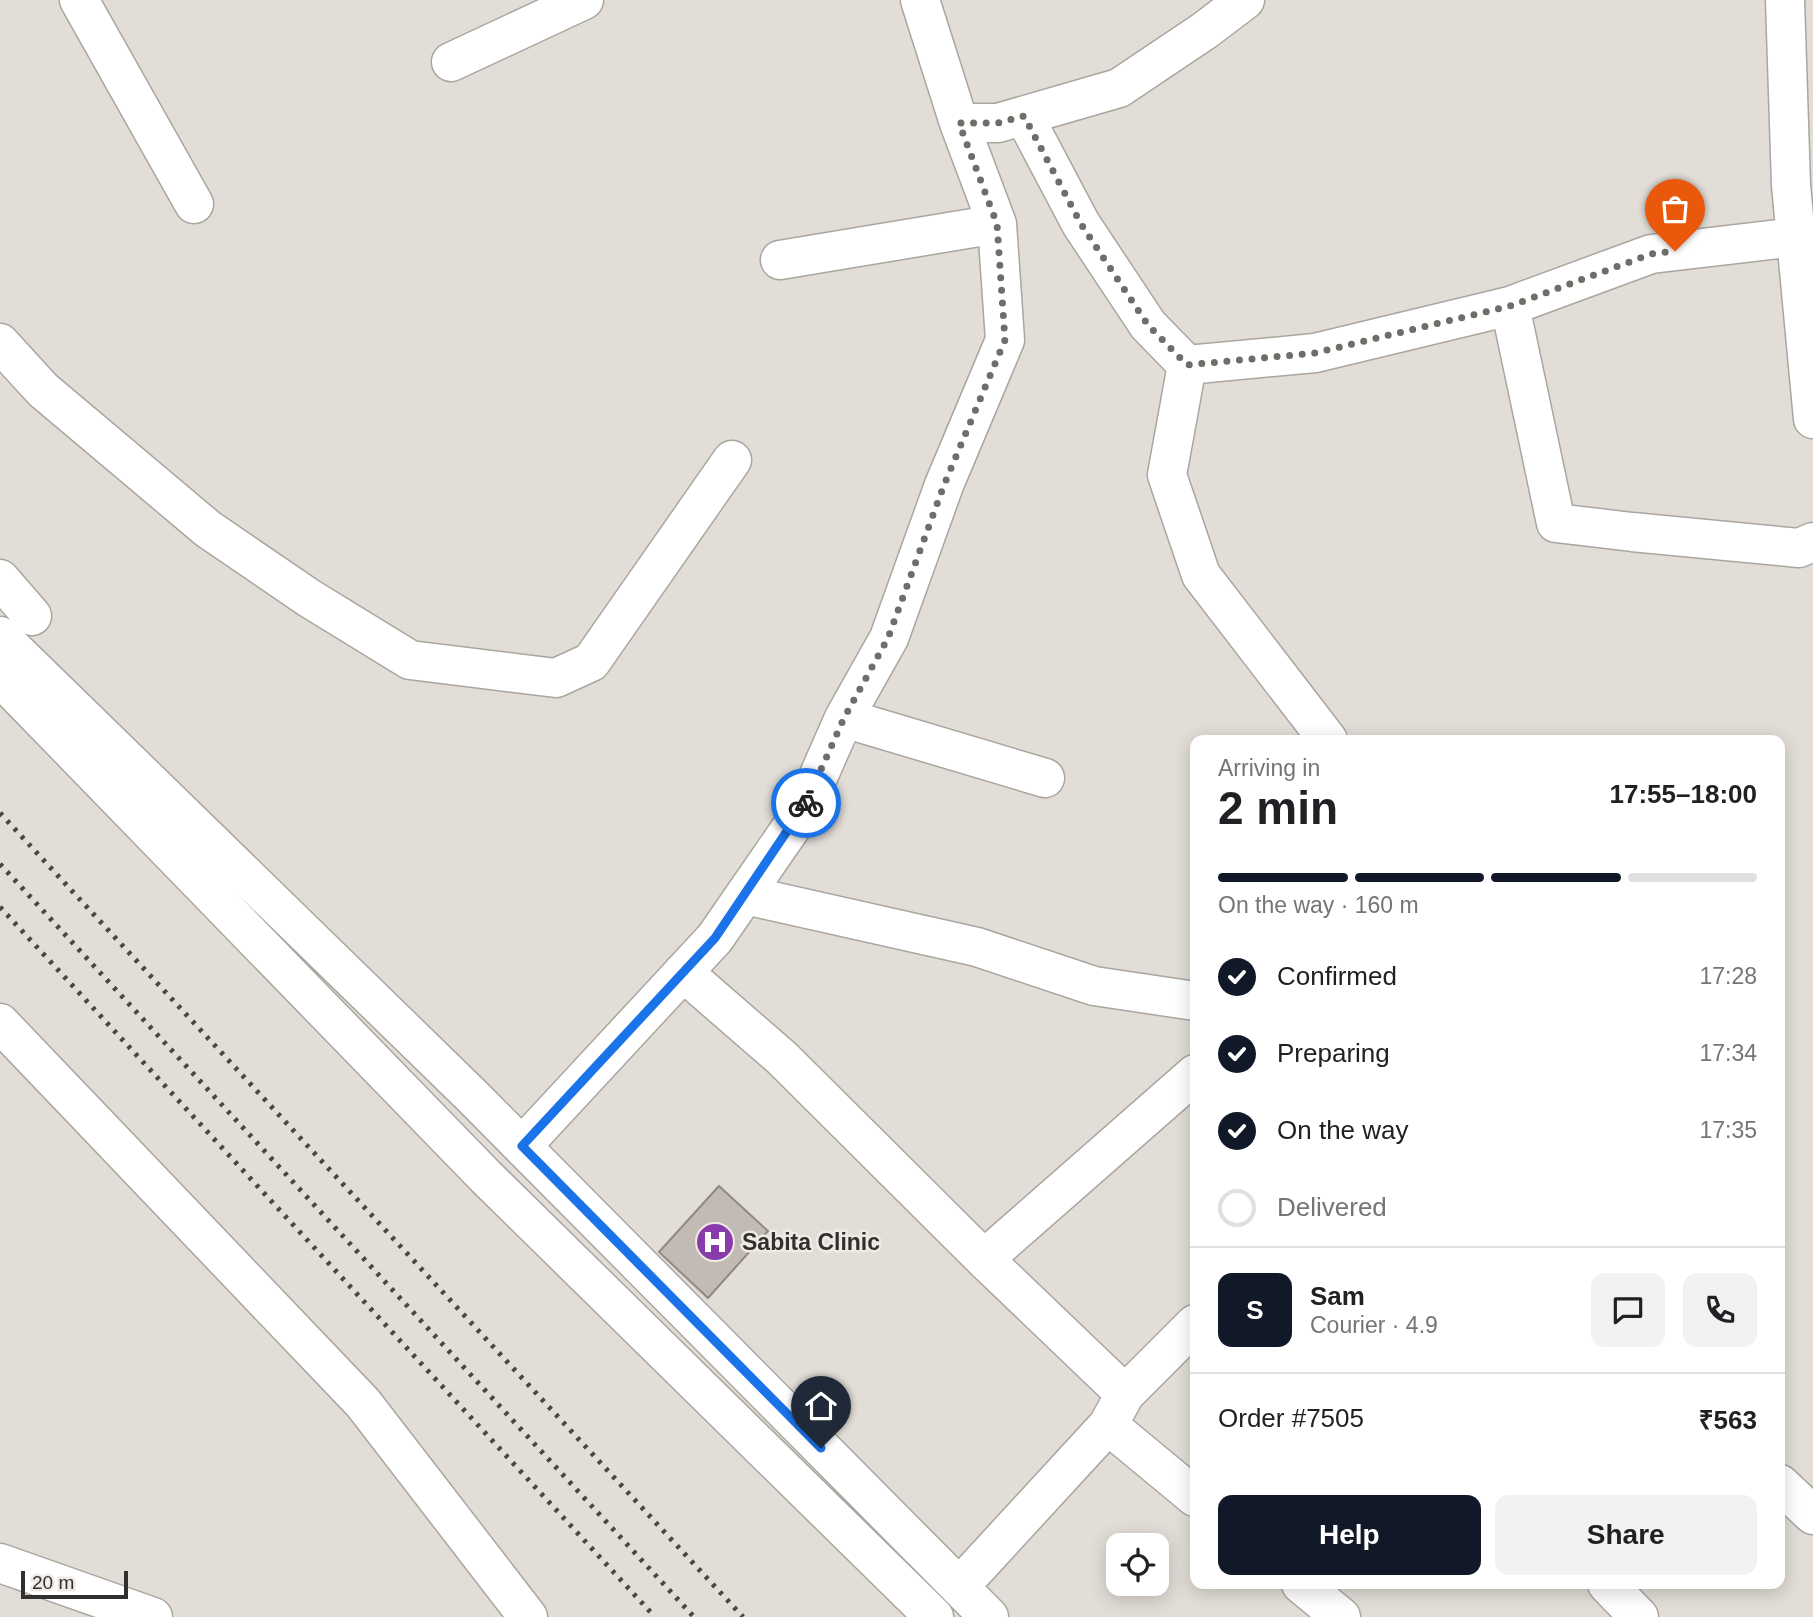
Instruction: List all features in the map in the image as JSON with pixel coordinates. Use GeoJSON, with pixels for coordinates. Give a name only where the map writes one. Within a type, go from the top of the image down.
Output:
{"type":"FeatureCollection","features":[{"type":"Feature","properties":{"kind":"street"},"geometry":{"type":"LineString","coordinates":[[79,0],[194,204]]}},
{"type":"Feature","properties":{"kind":"street"},"geometry":{"type":"LineString","coordinates":[[451,62],[584,0]]}},
{"type":"Feature","properties":{"kind":"street"},"geometry":{"type":"LineString","coordinates":[[522,1146],[715,938],[804,809],[844,718],[888,638],[944,485],[1005,340],[997,224],[959,123],[920,0]]}},
{"type":"Feature","properties":{"kind":"street"},"geometry":{"type":"LineString","coordinates":[[959,123],[998,123],[1119,88],[1245,0]]}},
{"type":"Feature","properties":{"kind":"street"},"geometry":{"type":"LineString","coordinates":[[1786,0],[1802,190],[1795,237],[1813,419]]}},
{"type":"Feature","properties":{"kind":"street"},"geometry":{"type":"LineString","coordinates":[[1024,116],[1081,224],[1148,325],[1187,365]]}},
{"type":"Feature","properties":{"kind":"street"},"geometry":{"type":"LineString","coordinates":[[780,260],[997,224]]}},
{"type":"Feature","properties":{"kind":"street"},"geometry":{"type":"LineString","coordinates":[[1187,365],[1315,353],[1510,306],[1651,254],[1795,237]]}},
{"type":"Feature","properties":{"kind":"street"},"geometry":{"type":"LineString","coordinates":[[1510,306],[1556,523],[1799,548],[1813,542]]}},
{"type":"Feature","properties":{"kind":"street"},"geometry":{"type":"LineString","coordinates":[[0,343],[43,390],[208,529],[309,598],[410,660],[556,678],[591,662],[732,460]]}},
{"type":"Feature","properties":{"kind":"street"},"geometry":{"type":"LineString","coordinates":[[1187,365],[1167,475],[1201,575],[1324,735]]}},
{"type":"Feature","properties":{"kind":"street"},"geometry":{"type":"LineString","coordinates":[[0,579],[32,616]]}},
{"type":"Feature","properties":{"kind":"street"},"geometry":{"type":"LineString","coordinates":[[0,636],[522,1146],[989,1617]]}},
{"type":"Feature","properties":{"kind":"street"},"geometry":{"type":"LineString","coordinates":[[0,677],[486,1177],[934,1617]]}},
{"type":"Feature","properties":{"kind":"street"},"geometry":{"type":"LineString","coordinates":[[844,718],[1045,778]]}},
{"type":"Feature","properties":{"kind":"street"},"geometry":{"type":"LineString","coordinates":[[745,895],[977,947],[1094,986],[1190,1000]]}},
{"type":"Feature","properties":{"kind":"street"},"geometry":{"type":"LineString","coordinates":[[683,972],[782,1058],[984,1259],[1190,1491]]}},
{"type":"Feature","properties":{"kind":"street"},"geometry":{"type":"LineString","coordinates":[[0,1023],[363,1402],[528,1617]]}},
{"type":"Feature","properties":{"kind":"street"},"geometry":{"type":"LineString","coordinates":[[984,1259],[1190,1078]]}},
{"type":"Feature","properties":{"kind":"street"},"geometry":{"type":"LineString","coordinates":[[959,1587],[1190,1329]]}},
{"type":"Feature","properties":{"kind":"street"},"geometry":{"type":"LineString","coordinates":[[1785,1489],[1813,1515]]}},
{"type":"Feature","properties":{"kind":"street"},"geometry":{"type":"LineString","coordinates":[[0,1563],[153,1617]]}},
{"type":"Feature","properties":{"kind":"street"},"geometry":{"type":"LineString","coordinates":[[1307,1589],[1341,1617]]}},
{"type":"Feature","properties":{"kind":"street"},"geometry":{"type":"LineString","coordinates":[[1613,1589],[1639,1617]]}},
{"type":"Feature","properties":{"kind":"building"},"geometry":{"type":"Polygon","coordinates":[[[719,1186],[768,1231],[708,1298],[659,1252],[719,1186]]]}},
{"type":"Feature","properties":{"kind":"railway"},"geometry":{"type":"LineString","coordinates":[[0,813],[743,1617]]}},
{"type":"Feature","properties":{"kind":"railway"},"geometry":{"type":"LineString","coordinates":[[0,864],[694,1617]]}},
{"type":"Feature","properties":{"kind":"railway"},"geometry":{"type":"LineString","coordinates":[[0,907],[655,1617]]}},
{"type":"Feature","properties":{"kind":"way so far"},"geometry":{"type":"LineString","coordinates":[[806,803],[844,718],[888,638],[944,485],[1005,340],[997,224],[959,123],[998,123],[1024,116],[1081,224],[1148,325],[1187,365],[1315,353],[1510,306],[1651,254],[1675,251]]}},
{"type":"Feature","properties":{"kind":"place","name":"Sabita Clinic"},"geometry":{"type":"Point","coordinates":[715,1242]}},
{"type":"Feature","properties":{"kind":"route"},"geometry":{"type":"LineString","coordinates":[[806,803],[715,938],[522,1146],[821,1448]]}}]}
